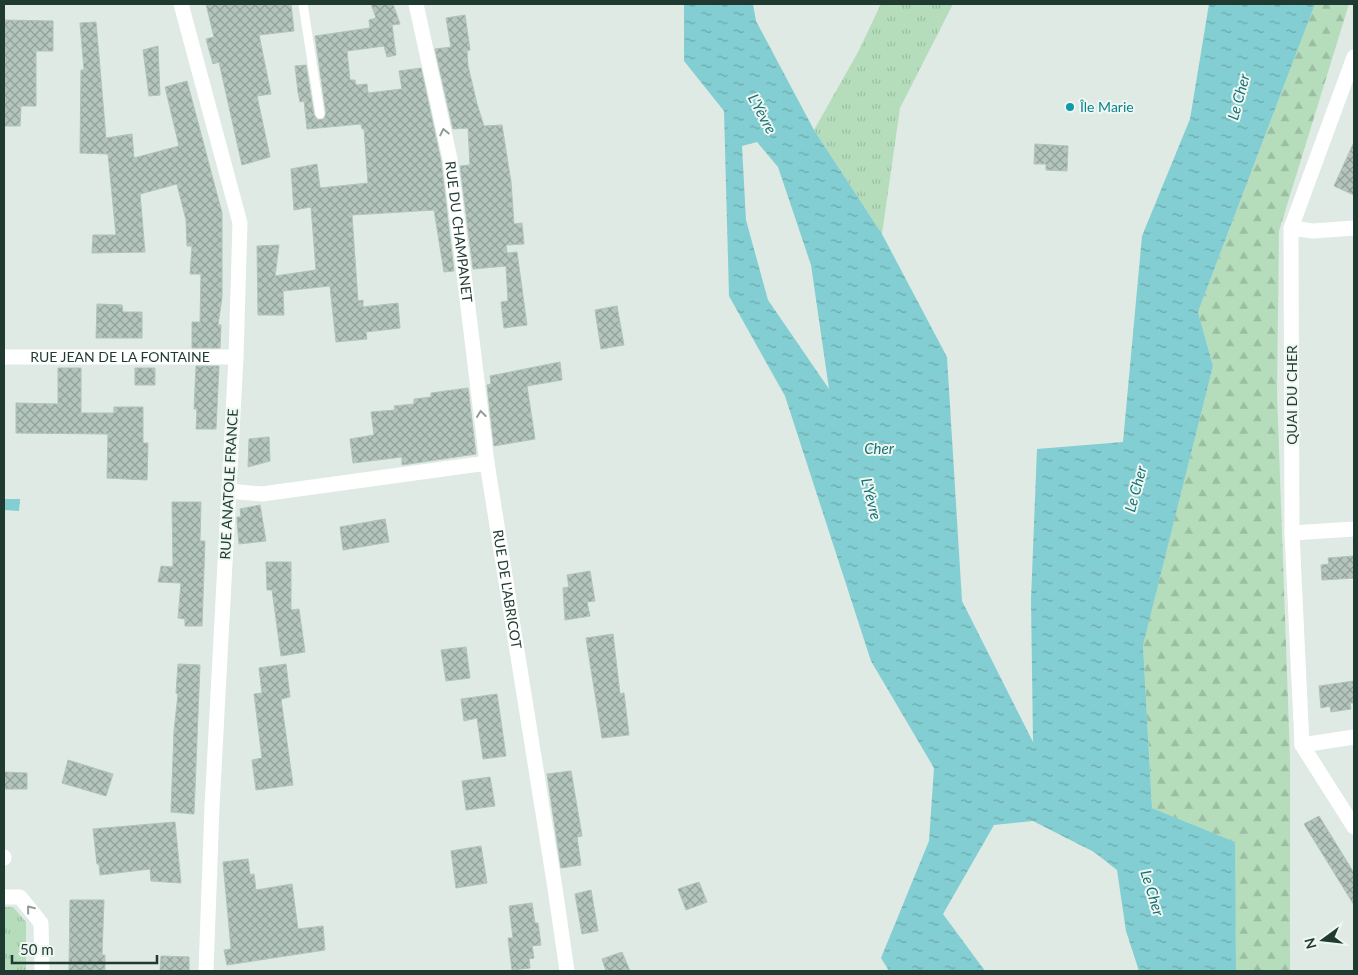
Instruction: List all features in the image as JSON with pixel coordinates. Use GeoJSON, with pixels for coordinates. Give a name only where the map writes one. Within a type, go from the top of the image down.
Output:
{"type":"FeatureCollection","features":[{"type":"Feature","properties":{"kind":"street","name":"RUE ANATOLE FRANCE"},"geometry":{"type":"LineString","coordinates":[[181,4],[240,223],[236,358],[212,807],[206,971]]}},
{"type":"Feature","properties":{"kind":"street","name":"RUE DU CHAMPANET"},"geometry":{"type":"LineString","coordinates":[[416,4],[450,159],[486,463]]}},
{"type":"Feature","properties":{"kind":"street","name":"QUAI DU CHER"},"geometry":{"type":"LineString","coordinates":[[1302,745],[1292,533],[1291,228],[1354,56]]}},
{"type":"Feature","properties":{"kind":"street"},"geometry":{"type":"LineString","coordinates":[[1291,228],[1314,231],[1354,228]]}},
{"type":"Feature","properties":{"kind":"street","name":"RUE JEAN DE LA FONTAINE"},"geometry":{"type":"LineString","coordinates":[[4,358],[236,358]]}},
{"type":"Feature","properties":{"kind":"street"},"geometry":{"type":"LineString","coordinates":[[229,491],[262,494],[486,463]]}},
{"type":"Feature","properties":{"kind":"street","name":"RUE DE L'ABRICOT"},"geometry":{"type":"LineString","coordinates":[[486,463],[554,879],[567,971]]}},
{"type":"Feature","properties":{"kind":"street"},"geometry":{"type":"LineString","coordinates":[[1292,533],[1354,529]]}},
{"type":"Feature","properties":{"kind":"street"},"geometry":{"type":"LineString","coordinates":[[1354,737],[1302,745],[1354,827]]}},
{"type":"Feature","properties":{"kind":"street"},"geometry":{"type":"LineString","coordinates":[[4,898],[20,897],[41,923],[42,971]]}},
{"type":"Feature","properties":{"kind":"lane"},"geometry":{"type":"LineString","coordinates":[[304,4],[320,114]]}},
{"type":"Feature","properties":{"kind":"green space"},"geometry":{"type":"Polygon","coordinates":[[[881,4],[953,4],[900,108],[882,234],[814,130],[858,52],[881,4]]]}},
{"type":"Feature","properties":{"kind":"green space"},"geometry":{"type":"Polygon","coordinates":[[[1315,4],[1349,4],[1279,231],[1277,393],[1290,758],[1290,971],[1236,971],[1234,842],[1152,808],[1143,644],[1213,366],[1198,312],[1315,4]]]}},
{"type":"Feature","properties":{"kind":"green space"},"geometry":{"type":"Polygon","coordinates":[[[4,907],[13,907],[26,922],[26,971],[4,971],[4,907]]]}},
{"type":"Feature","properties":{"kind":"water","name":"Cher"},"geometry":{"type":"Polygon","coordinates":[[[684,4],[753,4],[756,21],[814,130],[882,234],[947,357],[962,601],[1033,742],[1031,600],[1037,449],[1123,442],[1142,236],[1190,119],[1209,4],[1315,4],[1198,312],[1213,366],[1143,645],[1152,808],[1235,842],[1236,971],[1139,971],[1126,931],[1117,870],[1094,852],[1033,821],[994,825],[943,914],[985,971],[889,971],[881,958],[929,841],[934,768],[871,661],[785,396],[729,296],[724,111],[684,61],[684,4]],[[757,142],[742,146],[746,220],[768,300],[829,389],[811,265],[778,167],[757,142]]]}},
{"type":"Feature","properties":{"kind":"water"},"geometry":{"type":"Polygon","coordinates":[[[4,499],[20,499],[19,511],[4,510],[4,499]]]}},
{"type":"Feature","properties":{"kind":"building"},"geometry":{"type":"Polygon","coordinates":[[[206,4],[291,4],[294,31],[259,35],[271,94],[257,96],[270,157],[242,165],[219,62],[213,64],[206,39],[214,37],[206,4]]]}},
{"type":"Feature","properties":{"kind":"building"},"geometry":{"type":"Polygon","coordinates":[[[371,4],[393,4],[400,24],[392,25],[396,55],[387,57],[384,46],[347,51],[350,80],[355,80],[356,85],[367,84],[368,93],[402,89],[399,71],[421,68],[441,161],[454,271],[444,272],[434,210],[352,215],[358,301],[363,300],[363,307],[398,303],[400,328],[366,332],[367,339],[336,342],[330,286],[283,291],[284,315],[258,315],[257,246],[279,245],[275,276],[316,270],[311,207],[294,210],[291,169],[317,164],[320,188],[368,183],[364,129],[362,129],[361,124],[307,129],[304,101],[300,102],[295,66],[306,65],[314,115],[318,120],[324,119],[326,113],[315,36],[370,28],[369,20],[376,18],[371,4]]]}},
{"type":"Feature","properties":{"kind":"building"},"geometry":{"type":"Polygon","coordinates":[[[465,15],[470,50],[467,51],[468,66],[477,104],[484,126],[502,125],[511,182],[514,224],[522,223],[524,244],[506,245],[507,253],[517,252],[527,325],[504,328],[501,302],[508,301],[506,266],[473,269],[460,166],[470,165],[468,128],[453,129],[435,49],[451,47],[446,18],[465,15]]]}},
{"type":"Feature","properties":{"kind":"building"},"geometry":{"type":"Polygon","coordinates":[[[4,20],[53,21],[53,51],[36,51],[36,106],[21,106],[20,126],[4,126],[4,20]]]}},
{"type":"Feature","properties":{"kind":"building"},"geometry":{"type":"Polygon","coordinates":[[[96,22],[106,138],[132,134],[134,158],[179,146],[165,87],[187,81],[222,213],[222,297],[218,325],[221,325],[220,348],[192,348],[192,322],[200,322],[201,274],[190,274],[192,246],[187,246],[186,220],[177,184],[140,194],[145,252],[92,253],[93,235],[116,235],[108,154],[80,153],[81,70],[84,70],[80,23],[96,22]]]}},
{"type":"Feature","properties":{"kind":"building"},"geometry":{"type":"Polygon","coordinates":[[[158,46],[160,95],[149,96],[143,50],[158,46]]]}},
{"type":"Feature","properties":{"kind":"building"},"geometry":{"type":"Polygon","coordinates":[[[1354,142],[1354,195],[1334,186],[1354,142]]]}},
{"type":"Feature","properties":{"kind":"building"},"geometry":{"type":"Polygon","coordinates":[[[1035,144],[1068,146],[1067,171],[1046,170],[1046,164],[1034,164],[1035,144]]]}},
{"type":"Feature","properties":{"kind":"building"},"geometry":{"type":"Polygon","coordinates":[[[97,304],[122,305],[123,312],[142,312],[142,338],[96,338],[97,304]]]}},
{"type":"Feature","properties":{"kind":"building"},"geometry":{"type":"Polygon","coordinates":[[[617,306],[624,345],[601,349],[595,310],[617,306]]]}},
{"type":"Feature","properties":{"kind":"building"},"geometry":{"type":"Polygon","coordinates":[[[560,362],[562,380],[527,386],[535,439],[494,446],[487,385],[491,384],[490,376],[560,362]]]}},
{"type":"Feature","properties":{"kind":"building"},"geometry":{"type":"Polygon","coordinates":[[[196,366],[219,366],[216,429],[196,429],[197,409],[194,409],[196,366]]]}},
{"type":"Feature","properties":{"kind":"building"},"geometry":{"type":"Polygon","coordinates":[[[58,368],[81,368],[81,413],[114,413],[114,407],[143,407],[143,443],[148,443],[147,480],[107,478],[108,434],[16,433],[16,403],[58,404],[58,368]]]}},
{"type":"Feature","properties":{"kind":"building"},"geometry":{"type":"Polygon","coordinates":[[[135,368],[155,368],[155,385],[135,385],[135,368]]]}},
{"type":"Feature","properties":{"kind":"building"},"geometry":{"type":"Polygon","coordinates":[[[468,388],[476,454],[402,465],[402,457],[353,463],[350,439],[374,435],[371,412],[395,410],[394,406],[414,404],[414,399],[431,397],[431,393],[468,388]]]}},
{"type":"Feature","properties":{"kind":"building"},"geometry":{"type":"Polygon","coordinates":[[[269,437],[270,461],[248,467],[249,439],[269,437]]]}},
{"type":"Feature","properties":{"kind":"building"},"geometry":{"type":"Polygon","coordinates":[[[172,502],[201,502],[200,541],[205,541],[202,626],[185,626],[185,619],[178,618],[181,583],[158,582],[161,566],[173,567],[172,502]]]}},
{"type":"Feature","properties":{"kind":"building"},"geometry":{"type":"Polygon","coordinates":[[[260,505],[266,541],[239,544],[237,517],[241,517],[240,509],[260,505]]]}},
{"type":"Feature","properties":{"kind":"building"},"geometry":{"type":"Polygon","coordinates":[[[385,519],[389,542],[343,550],[340,527],[385,519]]]}},
{"type":"Feature","properties":{"kind":"building"},"geometry":{"type":"Polygon","coordinates":[[[1354,556],[1354,578],[1322,580],[1321,565],[1329,564],[1328,558],[1354,556]]]}},
{"type":"Feature","properties":{"kind":"building"},"geometry":{"type":"Polygon","coordinates":[[[266,562],[291,562],[291,610],[299,609],[305,652],[281,656],[272,590],[267,590],[266,562]]]}},
{"type":"Feature","properties":{"kind":"building"},"geometry":{"type":"Polygon","coordinates":[[[590,571],[595,601],[587,602],[590,616],[565,620],[563,588],[569,587],[567,575],[590,571]]]}},
{"type":"Feature","properties":{"kind":"building"},"geometry":{"type":"Polygon","coordinates":[[[613,634],[620,694],[624,693],[629,735],[602,738],[586,638],[613,634]]]}},
{"type":"Feature","properties":{"kind":"building"},"geometry":{"type":"Polygon","coordinates":[[[466,647],[470,678],[446,681],[441,650],[466,647]]]}},
{"type":"Feature","properties":{"kind":"building"},"geometry":{"type":"Polygon","coordinates":[[[178,664],[200,665],[194,814],[171,812],[178,664]]]}},
{"type":"Feature","properties":{"kind":"building"},"geometry":{"type":"Polygon","coordinates":[[[286,664],[290,697],[281,699],[293,785],[256,790],[252,760],[262,758],[254,694],[262,693],[259,668],[286,664]]]}},
{"type":"Feature","properties":{"kind":"building"},"geometry":{"type":"Polygon","coordinates":[[[1354,681],[1354,703],[1350,703],[1351,709],[1331,712],[1330,706],[1321,708],[1319,686],[1354,681]]]}},
{"type":"Feature","properties":{"kind":"building"},"geometry":{"type":"Polygon","coordinates":[[[497,694],[506,756],[483,759],[477,718],[464,721],[461,699],[497,694]]]}},
{"type":"Feature","properties":{"kind":"building"},"geometry":{"type":"Polygon","coordinates":[[[68,760],[113,774],[106,796],[62,783],[68,760]]]}},
{"type":"Feature","properties":{"kind":"building"},"geometry":{"type":"Polygon","coordinates":[[[571,771],[582,836],[577,837],[581,865],[561,868],[547,774],[571,771]]]}},
{"type":"Feature","properties":{"kind":"building"},"geometry":{"type":"Polygon","coordinates":[[[4,772],[27,773],[27,789],[4,789],[4,772]]]}},
{"type":"Feature","properties":{"kind":"building"},"geometry":{"type":"Polygon","coordinates":[[[490,777],[495,806],[466,810],[462,781],[490,777]]]}},
{"type":"Feature","properties":{"kind":"building"},"geometry":{"type":"Polygon","coordinates":[[[1319,816],[1354,873],[1354,905],[1304,824],[1319,816]]]}},
{"type":"Feature","properties":{"kind":"building"},"geometry":{"type":"Polygon","coordinates":[[[175,822],[181,883],[151,881],[150,869],[100,875],[93,829],[175,822]]]}},
{"type":"Feature","properties":{"kind":"building"},"geometry":{"type":"Polygon","coordinates":[[[481,846],[487,883],[456,888],[451,851],[481,846]]]}},
{"type":"Feature","properties":{"kind":"building"},"geometry":{"type":"Polygon","coordinates":[[[248,859],[250,875],[254,874],[256,890],[292,884],[298,929],[323,926],[325,950],[227,965],[224,950],[231,949],[223,862],[248,859]]]}},
{"type":"Feature","properties":{"kind":"building"},"geometry":{"type":"Polygon","coordinates":[[[699,882],[707,902],[686,910],[678,889],[699,882]]]}},
{"type":"Feature","properties":{"kind":"building"},"geometry":{"type":"Polygon","coordinates":[[[591,890],[598,931],[582,934],[575,894],[591,890]]]}},
{"type":"Feature","properties":{"kind":"building"},"geometry":{"type":"Polygon","coordinates":[[[70,900],[104,900],[102,955],[105,955],[105,971],[69,971],[70,900]]]}},
{"type":"Feature","properties":{"kind":"building"},"geometry":{"type":"Polygon","coordinates":[[[532,903],[535,923],[538,923],[541,945],[532,946],[534,958],[529,959],[530,968],[512,970],[508,938],[513,938],[509,906],[532,903]]]}},
{"type":"Feature","properties":{"kind":"building"},"geometry":{"type":"Polygon","coordinates":[[[622,952],[630,971],[606,971],[602,959],[622,952]]]}},
{"type":"Feature","properties":{"kind":"building"},"geometry":{"type":"Polygon","coordinates":[[[161,956],[189,957],[189,971],[160,971],[161,956]]]}},
{"type":"Feature","properties":{"kind":"place","name":"Île Marie"},"geometry":{"type":"Point","coordinates":[1070,107]}},
{"type":"Feature","properties":{"kind":"water label","name":"Le Cher"},"geometry":{"type":"Point","coordinates":[1239,97]}},
{"type":"Feature","properties":{"kind":"water label","name":"L'Yèvre"},"geometry":{"type":"Point","coordinates":[762,114]}},
{"type":"Feature","properties":{"kind":"water label","name":"Le Cher"},"geometry":{"type":"Point","coordinates":[1136,489]}},
{"type":"Feature","properties":{"kind":"water label","name":"L'Yèvre"},"geometry":{"type":"Point","coordinates":[871,499]}},
{"type":"Feature","properties":{"kind":"water label","name":"Le Cher"},"geometry":{"type":"Point","coordinates":[1152,893]}}]}
